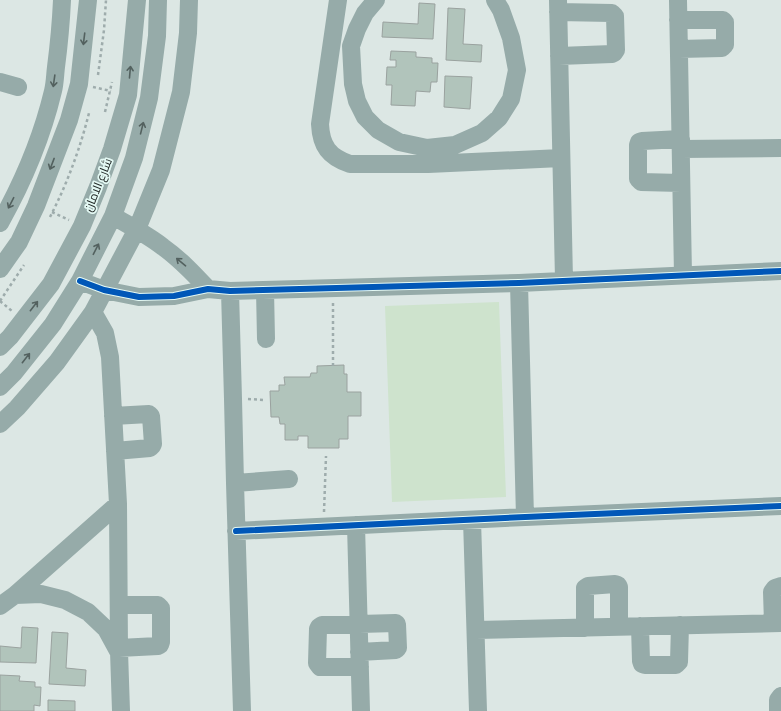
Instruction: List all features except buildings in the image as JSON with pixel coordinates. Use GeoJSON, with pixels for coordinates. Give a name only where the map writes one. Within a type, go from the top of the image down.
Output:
{"type":"FeatureCollection","features":[{"type":"Feature","properties":{"kind":"street"},"geometry":{"type":"LineString","coordinates":[[0,223],[24,178],[47,112],[54,82],[60,36],[62,0]]}},
{"type":"Feature","properties":{"kind":"street"},"geometry":{"type":"LineString","coordinates":[[0,269],[20,242],[36,206],[69,120],[79,84],[88,0]]}},
{"type":"Feature","properties":{"kind":"street","name":"شارع الامان"},"geometry":{"type":"LineString","coordinates":[[0,347],[10,337],[51,284],[71,223],[112,149],[128,95],[137,0]]}},
{"type":"Feature","properties":{"kind":"street"},"geometry":{"type":"LineString","coordinates":[[0,388],[14,373],[53,324],[80,281],[113,216],[134,158],[149,98],[157,36],[158,0]]}},
{"type":"Feature","properties":{"kind":"street"},"geometry":{"type":"LineString","coordinates":[[0,424],[17,408],[57,362],[93,312],[137,229],[161,170],[181,92],[188,33],[189,0]]}},
{"type":"Feature","properties":{"kind":"street"},"geometry":{"type":"LineString","coordinates":[[338,0],[320,124],[324,145],[331,154],[340,161],[350,164],[427,156],[562,158]]}},
{"type":"Feature","properties":{"kind":"street"},"geometry":{"type":"LineString","coordinates":[[376,0],[365,13],[351,46],[353,84],[357,101],[366,117],[378,130],[427,156],[482,133],[499,118],[511,99],[517,70],[512,38],[501,10],[495,0]]}},
{"type":"Feature","properties":{"kind":"street"},"geometry":{"type":"LineString","coordinates":[[678,0],[683,275]]}},
{"type":"Feature","properties":{"kind":"street"},"geometry":{"type":"LineString","coordinates":[[559,56],[614,53],[616,50],[615,16],[612,13],[558,6],[559,56],[562,158],[564,280]]}},
{"type":"Feature","properties":{"kind":"street"},"geometry":{"type":"LineString","coordinates":[[678,20],[723,20],[725,22],[724,47],[679,49]]}},
{"type":"Feature","properties":{"kind":"street"},"geometry":{"type":"LineString","coordinates":[[331,47],[351,46]]}},
{"type":"Feature","properties":{"kind":"street"},"geometry":{"type":"LineString","coordinates":[[0,82],[18,87]]}},
{"type":"Feature","properties":{"kind":"street"},"geometry":{"type":"LineString","coordinates":[[681,183],[640,182],[638,179],[639,142],[642,140],[681,144],[781,148]]}},
{"type":"Feature","properties":{"kind":"street"},"geometry":{"type":"LineString","coordinates":[[112,149],[134,158]]}},
{"type":"Feature","properties":{"kind":"street"},"geometry":{"type":"LineString","coordinates":[[113,216],[137,229],[163,246],[187,267],[208,289]]}},
{"type":"Feature","properties":{"kind":"street"},"geometry":{"type":"LineString","coordinates":[[80,281],[104,290],[139,297],[174,296],[208,289],[230,291],[519,283],[781,271]]}},
{"type":"Feature","properties":{"kind":"street"},"geometry":{"type":"LineString","coordinates":[[519,283],[525,517]]}},
{"type":"Feature","properties":{"kind":"street"},"geometry":{"type":"LineString","coordinates":[[265,290],[266,339]]}},
{"type":"Feature","properties":{"kind":"street"},"geometry":{"type":"LineString","coordinates":[[230,291],[242,711]]}},
{"type":"Feature","properties":{"kind":"street"},"geometry":{"type":"LineString","coordinates":[[93,312],[105,333],[110,357],[118,504],[121,711]]}},
{"type":"Feature","properties":{"kind":"street"},"geometry":{"type":"LineString","coordinates":[[113,416],[149,414],[151,416],[153,444],[150,448],[115,451]]}},
{"type":"Feature","properties":{"kind":"street"},"geometry":{"type":"LineString","coordinates":[[235,483],[288,479]]}},
{"type":"Feature","properties":{"kind":"street"},"geometry":{"type":"LineString","coordinates":[[0,606],[15,595],[118,504]]}},
{"type":"Feature","properties":{"kind":"street"},"geometry":{"type":"LineString","coordinates":[[236,531],[781,506]]}},
{"type":"Feature","properties":{"kind":"street"},"geometry":{"type":"LineString","coordinates":[[472,520],[478,711]]}},
{"type":"Feature","properties":{"kind":"street"},"geometry":{"type":"LineString","coordinates":[[356,525],[361,711]]}},
{"type":"Feature","properties":{"kind":"street"},"geometry":{"type":"LineString","coordinates":[[585,628],[585,588],[588,586],[615,584],[619,588],[619,627]]}},
{"type":"Feature","properties":{"kind":"street"},"geometry":{"type":"LineString","coordinates":[[476,630],[777,623],[772,592],[775,588],[781,586]]}},
{"type":"Feature","properties":{"kind":"street"},"geometry":{"type":"LineString","coordinates":[[15,595],[47,595],[65,600],[88,612],[106,629],[119,650]]}},
{"type":"Feature","properties":{"kind":"street"},"geometry":{"type":"LineString","coordinates":[[119,605],[158,604],[161,608],[162,642],[158,646],[119,650]]}},
{"type":"Feature","properties":{"kind":"street"},"geometry":{"type":"LineString","coordinates":[[396,623],[398,626],[397,649],[360,660],[320,667],[317,663],[319,627],[322,625],[396,623]]}},
{"type":"Feature","properties":{"kind":"street"},"geometry":{"type":"LineString","coordinates":[[640,626],[642,664],[676,665],[679,662],[680,626]]}},
{"type":"Feature","properties":{"kind":"street"},"geometry":{"type":"LineString","coordinates":[[778,711],[778,700],[781,696]]}},
{"type":"Feature","properties":{"kind":"path"},"geometry":{"type":"LineString","coordinates":[[103,117],[112,78]]}},
{"type":"Feature","properties":{"kind":"path"},"geometry":{"type":"LineString","coordinates":[[79,84],[128,95]]}},
{"type":"Feature","properties":{"kind":"path"},"geometry":{"type":"LineString","coordinates":[[36,206],[71,223]]}},
{"type":"Feature","properties":{"kind":"path"},"geometry":{"type":"LineString","coordinates":[[333,288],[333,366]]}},
{"type":"Feature","properties":{"kind":"path"},"geometry":{"type":"LineString","coordinates":[[8,315],[15,305]]}},
{"type":"Feature","properties":{"kind":"path"},"geometry":{"type":"LineString","coordinates":[[324,526],[326,456]]}},
{"type":"Feature","properties":{"kind":"green space"},"geometry":{"type":"Polygon","coordinates":[[[499,302],[506,497],[392,502],[385,306],[499,302]]]}},
{"type":"Feature","properties":{"kind":"cycle path"},"geometry":{"type":"LineString","coordinates":[[80,281],[104,290],[139,297],[174,296],[208,289],[230,291],[519,283],[781,271]]}},
{"type":"Feature","properties":{"kind":"cycle path"},"geometry":{"type":"LineString","coordinates":[[236,531],[781,506]]}}]}
